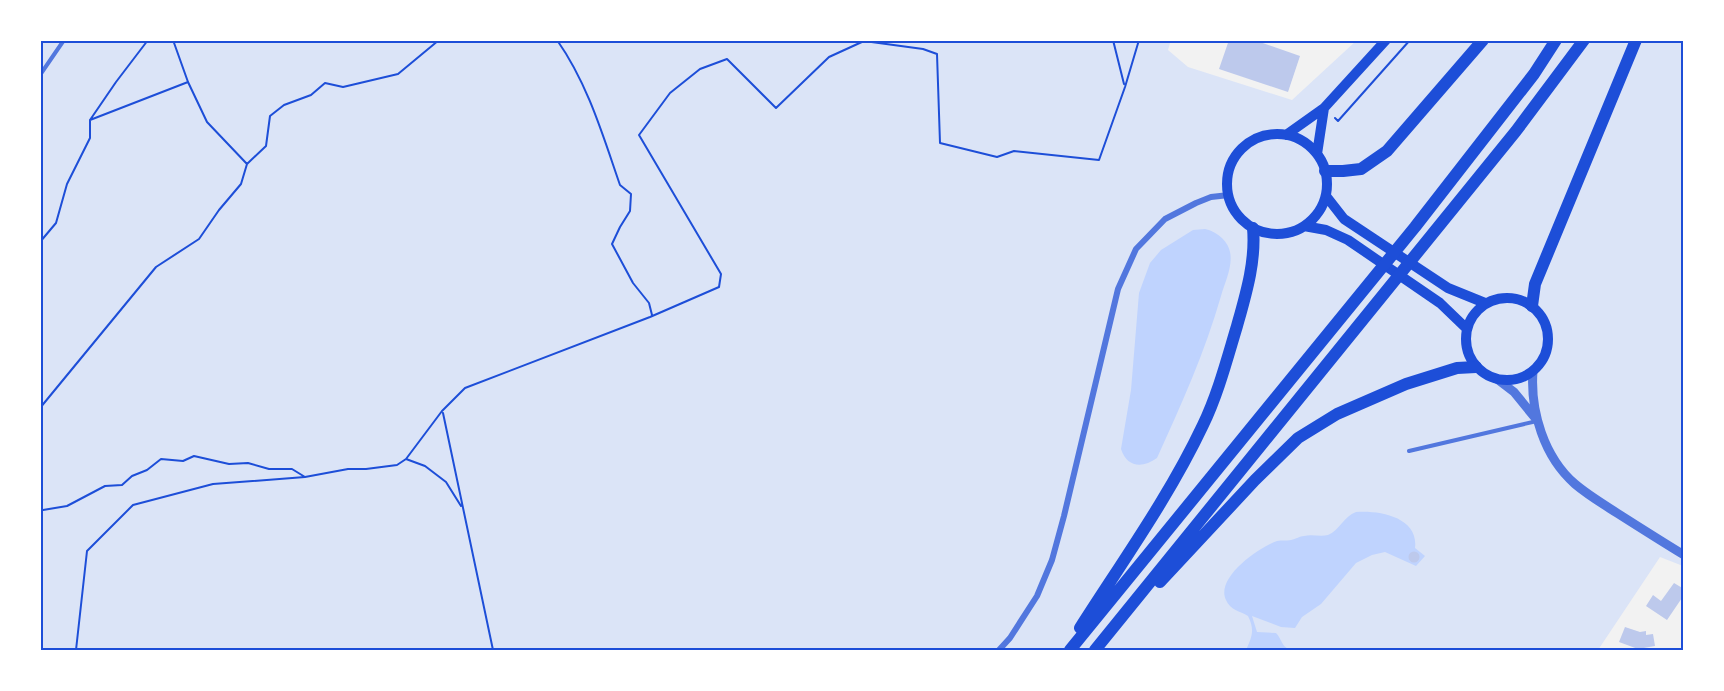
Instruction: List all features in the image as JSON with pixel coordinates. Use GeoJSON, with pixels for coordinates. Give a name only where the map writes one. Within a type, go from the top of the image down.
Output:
{"type":"FeatureCollection","features":[{"type":"Feature","properties":{"kind":"highway"},"geometry":{"type":"LineString","coordinates":[[1325,171],[1361,169],[1387,151],[1483,40]]}},
{"type":"Feature","properties":{"kind":"highway"},"geometry":{"type":"LineString","coordinates":[[1071,651],[1415,227],[1534,74],[1556,40]]}},
{"type":"Feature","properties":{"kind":"highway"},"geometry":{"type":"LineString","coordinates":[[1095,651],[1516,131],[1584,40]]}},
{"type":"Feature","properties":{"kind":"highway"},"geometry":{"type":"LineString","coordinates":[[1532,306],[1535,284],[1636,40]]}},
{"type":"Feature","properties":{"kind":"highway"},"geometry":{"type":"LineString","coordinates":[[1066,651],[1178,474],[1204,423],[1243,306],[1255,244],[1253,228]]}},
{"type":"Feature","properties":{"kind":"highway"},"geometry":{"type":"LineString","coordinates":[[1095,651],[1254,480],[1298,438],[1336,414],[1406,384],[1457,368],[1476,367]]}},
{"type":"Feature","properties":{"kind":"main road"},"geometry":{"type":"LineString","coordinates":[[1286,135],[1324,108],[1386,40]]}},
{"type":"Feature","properties":{"kind":"main road"},"geometry":{"type":"LineString","coordinates":[[1317,154],[1324,108]]}},
{"type":"Feature","properties":{"kind":"main road"},"geometry":{"type":"LineString","coordinates":[[1270,134],[1298,138],[1317,154],[1325,171],[1326,196],[1317,213],[1304,226],[1292,231],[1279,234],[1253,228],[1234,208],[1229,195],[1228,179],[1232,163],[1241,149],[1254,139],[1270,134]]}},
{"type":"Feature","properties":{"kind":"main road"},"geometry":{"type":"LineString","coordinates":[[1326,196],[1344,219],[1448,288],[1485,303]]}},
{"type":"Feature","properties":{"kind":"main road"},"geometry":{"type":"LineString","coordinates":[[1304,226],[1326,230],[1348,240],[1440,303],[1466,328]]}},
{"type":"Feature","properties":{"kind":"main road"},"geometry":{"type":"LineString","coordinates":[[1509,297],[1532,306],[1545,322],[1548,333],[1548,343],[1541,364],[1522,377],[1510,380],[1486,375],[1476,367],[1469,356],[1465,342],[1466,328],[1470,319],[1485,303],[1496,298],[1509,297]]}},
{"type":"Feature","properties":{"kind":"street"},"geometry":{"type":"LineString","coordinates":[[999,651],[1037,596],[1052,560],[1118,289],[1136,249],[1165,219],[1211,197],[1229,195]]}},
{"type":"Feature","properties":{"kind":"street"},"geometry":{"type":"LineString","coordinates":[[1533,371],[1533,399],[1538,421],[1552,455],[1574,484],[1683,555]]}},
{"type":"Feature","properties":{"kind":"street"},"geometry":{"type":"LineString","coordinates":[[1497,379],[1514,392],[1538,421]]}},
{"type":"Feature","properties":{"kind":"lane"},"geometry":{"type":"LineString","coordinates":[[40,75],[64,40]]}},
{"type":"Feature","properties":{"kind":"lane"},"geometry":{"type":"LineString","coordinates":[[1409,451],[1538,421]]}},
{"type":"Feature","properties":{"kind":"path"},"geometry":{"type":"LineString","coordinates":[[40,242],[56,223],[67,184],[90,138],[90,120],[148,40]]}},
{"type":"Feature","properties":{"kind":"path"},"geometry":{"type":"LineString","coordinates":[[173,40],[188,81],[207,122],[247,164]]}},
{"type":"Feature","properties":{"kind":"path"},"geometry":{"type":"LineString","coordinates":[[40,408],[156,267],[199,239],[241,184],[247,164],[266,146],[270,116],[284,105],[311,95],[326,83],[343,87],[398,74],[440,40]]}},
{"type":"Feature","properties":{"kind":"path"},"geometry":{"type":"LineString","coordinates":[[557,40],[566,52],[592,104],[620,185],[631,194],[630,211],[612,244],[633,283],[649,303],[652,315]]}},
{"type":"Feature","properties":{"kind":"path"},"geometry":{"type":"LineString","coordinates":[[1113,40],[1125,87]]}},
{"type":"Feature","properties":{"kind":"path"},"geometry":{"type":"LineString","coordinates":[[76,651],[87,551],[133,505],[213,484],[305,477],[348,469],[397,465],[406,459],[442,411],[465,388],[718,287],[721,274],[639,135],[670,93],[700,69],[727,59],[776,108],[829,57],[864,41],[923,49],[937,54],[940,143],[997,158],[1014,151],[1099,160],[1139,40]]}},
{"type":"Feature","properties":{"kind":"path"},"geometry":{"type":"LineString","coordinates":[[1324,108],[1338,121],[1410,40]]}},
{"type":"Feature","properties":{"kind":"path"},"geometry":{"type":"LineString","coordinates":[[90,120],[188,81]]}},
{"type":"Feature","properties":{"kind":"path"},"geometry":{"type":"LineString","coordinates":[[442,411],[493,651]]}},
{"type":"Feature","properties":{"kind":"path"},"geometry":{"type":"LineString","coordinates":[[40,512],[67,506],[105,486],[122,485],[160,459],[183,461],[194,456],[229,464],[248,463],[269,469],[292,469],[305,477]]}},
{"type":"Feature","properties":{"kind":"path"},"geometry":{"type":"LineString","coordinates":[[406,459],[425,466],[446,482],[463,509]]}},
{"type":"Feature","properties":{"kind":"shaded area"},"geometry":{"type":"Polygon","coordinates":[[[1171,40],[1168,50],[1188,67],[1292,100],[1356,41],[1683,41],[1683,566],[1660,557],[1598,650],[41,650],[40,41],[1171,40]]]}},
{"type":"Feature","properties":{"kind":"water"},"geometry":{"type":"Polygon","coordinates":[[[1205,229],[1213,232],[1227,244],[1231,257],[1215,317],[1184,398],[1157,458],[1141,465],[1131,463],[1121,449],[1131,390],[1139,293],[1150,263],[1161,250],[1193,230],[1205,229]]]}},
{"type":"Feature","properties":{"kind":"water"},"geometry":{"type":"Polygon","coordinates":[[[1356,512],[1386,514],[1404,522],[1415,537],[1415,548],[1425,556],[1416,566],[1385,552],[1372,555],[1356,563],[1321,604],[1302,617],[1295,628],[1281,627],[1252,616],[1257,632],[1276,633],[1290,650],[1246,650],[1252,633],[1250,621],[1248,616],[1230,606],[1224,591],[1233,573],[1241,564],[1269,544],[1302,536],[1328,535],[1356,512]]]}},
{"type":"Feature","properties":{"kind":"building"},"geometry":{"type":"Polygon","coordinates":[[[1229,40],[1254,40],[1300,56],[1288,92],[1219,69],[1229,40]]]}},
{"type":"Feature","properties":{"kind":"building"},"geometry":{"type":"Polygon","coordinates":[[[1414,552],[1418,553],[1418,561],[1414,562],[1410,561],[1409,557],[1410,553],[1414,552]]]}},
{"type":"Feature","properties":{"kind":"building"},"geometry":{"type":"Polygon","coordinates":[[[1674,583],[1684,589],[1684,595],[1667,620],[1646,606],[1653,595],[1661,601],[1674,583]]]}},
{"type":"Feature","properties":{"kind":"building"},"geometry":{"type":"Polygon","coordinates":[[[1625,627],[1640,632],[1646,631],[1646,635],[1653,634],[1655,646],[1638,649],[1619,642],[1625,627]]]}}]}
